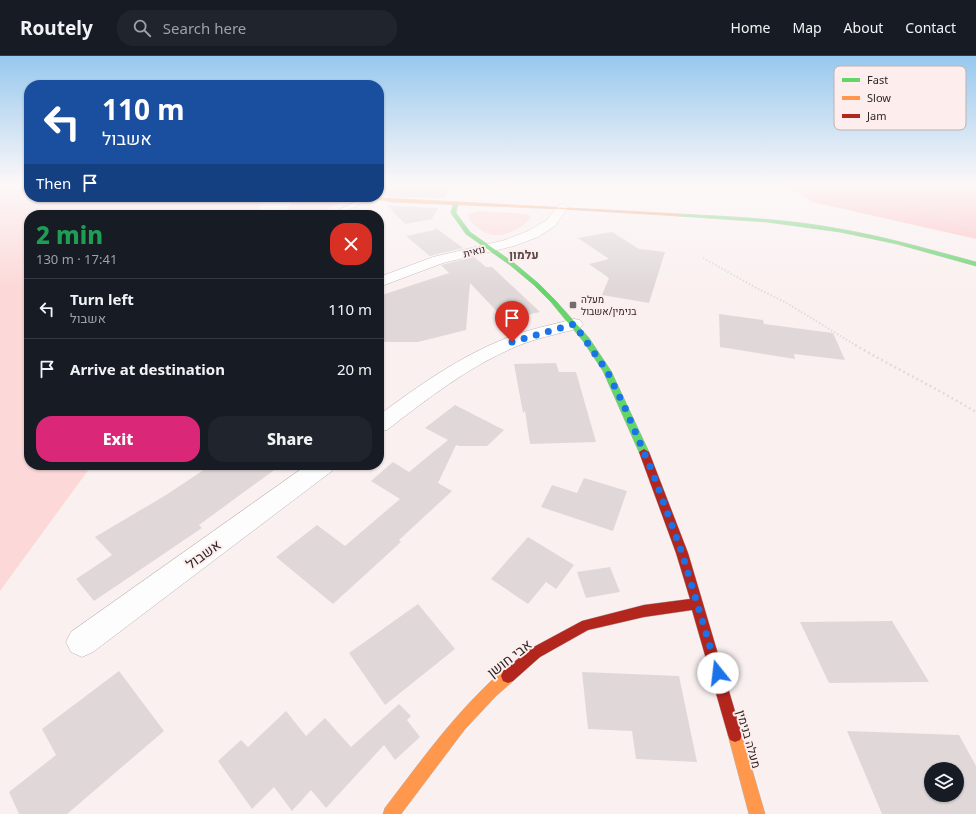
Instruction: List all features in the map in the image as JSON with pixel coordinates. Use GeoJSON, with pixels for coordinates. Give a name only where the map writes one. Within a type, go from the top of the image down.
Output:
{"type":"FeatureCollection","features":[{"type":"Feature","properties":{"kind":"street","name":"מעלה בנימין"},"geometry":{"type":"LineString","coordinates":[[456,218],[468,233],[487,248],[512,264],[536,284],[574,324],[607,371],[626,410],[654,476],[682,553],[696,604],[714,659],[757,814]]}},
{"type":"Feature","properties":{"kind":"street","name":"נואית"},"geometry":{"type":"LineString","coordinates":[[384,280],[438,260],[509,243],[533,234],[554,218]]}},
{"type":"Feature","properties":{"kind":"street"},"geometry":{"type":"LineString","coordinates":[[730,218],[773,221],[821,227],[901,243],[976,264]]}},
{"type":"Feature","properties":{"kind":"street"},"geometry":{"type":"LineString","coordinates":[[384,421],[441,379],[470,362],[524,338],[574,324]]}},
{"type":"Feature","properties":{"kind":"street","name":"אשבול"},"geometry":{"type":"LineString","coordinates":[[82,642],[317,470]]}},
{"type":"Feature","properties":{"kind":"street","name":"אבי חושן"},"geometry":{"type":"LineString","coordinates":[[391,814],[442,747],[486,694],[535,653],[586,625],[644,611],[696,604]]}},
{"type":"Feature","properties":{"kind":"path"},"geometry":{"type":"LineString","coordinates":[[950,218],[976,230]]}},
{"type":"Feature","properties":{"kind":"path"},"geometry":{"type":"LineString","coordinates":[[703,258],[760,290],[785,302],[889,364],[932,386],[976,412]]}},
{"type":"Feature","properties":{"kind":"shaded area"},"geometry":{"type":"Polygon","coordinates":[[[0,218],[24,218],[24,470],[88,470],[0,591],[0,218]]]}},
{"type":"Feature","properties":{"kind":"shaded area"},"geometry":{"type":"Polygon","coordinates":[[[469,218],[531,218],[512,232],[498,235],[484,232],[469,218]]]}},
{"type":"Feature","properties":{"kind":"shaded area"},"geometry":{"type":"Polygon","coordinates":[[[885,218],[976,218],[976,239],[885,218]]]}},
{"type":"Feature","properties":{"kind":"building"},"geometry":{"type":"Polygon","coordinates":[[[400,218],[432,218],[432,219],[405,224],[400,218]]]}},
{"type":"Feature","properties":{"kind":"building"},"geometry":{"type":"Polygon","coordinates":[[[436,228],[463,248],[430,256],[406,236],[434,230],[436,228]]]}},
{"type":"Feature","properties":{"kind":"building"},"geometry":{"type":"Polygon","coordinates":[[[612,232],[639,249],[665,252],[649,303],[602,295],[609,278],[589,264],[609,259],[578,238],[612,232]]]}},
{"type":"Feature","properties":{"kind":"building"},"geometry":{"type":"Polygon","coordinates":[[[474,257],[486,267],[492,267],[540,312],[505,320],[470,283],[466,330],[418,342],[384,342],[384,294],[449,273],[441,265],[474,257]]]}},
{"type":"Feature","properties":{"kind":"building"},"geometry":{"type":"Polygon","coordinates":[[[719,314],[763,320],[764,324],[833,333],[845,360],[794,354],[795,359],[720,347],[719,314]]]}},
{"type":"Feature","properties":{"kind":"building"},"geometry":{"type":"Polygon","coordinates":[[[556,363],[559,372],[576,372],[596,442],[530,444],[525,411],[523,413],[514,364],[556,363]]]}},
{"type":"Feature","properties":{"kind":"building"},"geometry":{"type":"Polygon","coordinates":[[[455,405],[504,430],[487,446],[456,445],[438,483],[452,491],[399,540],[401,542],[333,604],[276,557],[317,525],[345,546],[400,499],[371,481],[393,462],[409,472],[448,440],[425,428],[455,405]]]}},
{"type":"Feature","properties":{"kind":"building"},"geometry":{"type":"Polygon","coordinates":[[[204,470],[274,470],[199,525],[202,528],[94,601],[76,579],[112,555],[95,537],[166,495],[204,470]]]}},
{"type":"Feature","properties":{"kind":"building"},"geometry":{"type":"Polygon","coordinates":[[[584,478],[627,491],[613,531],[541,507],[552,485],[577,493],[584,478]]]}},
{"type":"Feature","properties":{"kind":"building"},"geometry":{"type":"Polygon","coordinates":[[[528,537],[574,565],[556,589],[546,582],[528,604],[491,579],[528,537]]]}},
{"type":"Feature","properties":{"kind":"building"},"geometry":{"type":"Polygon","coordinates":[[[610,567],[620,592],[586,598],[577,572],[610,567]]]}},
{"type":"Feature","properties":{"kind":"building"},"geometry":{"type":"Polygon","coordinates":[[[418,604],[455,649],[385,705],[349,653],[418,604]]]}},
{"type":"Feature","properties":{"kind":"building"},"geometry":{"type":"Polygon","coordinates":[[[892,621],[929,682],[829,683],[800,622],[892,621]]]}},
{"type":"Feature","properties":{"kind":"building"},"geometry":{"type":"Polygon","coordinates":[[[119,671],[164,731],[67,814],[19,814],[9,792],[56,755],[42,729],[119,671]]]}},
{"type":"Feature","properties":{"kind":"building"},"geometry":{"type":"Polygon","coordinates":[[[582,672],[679,676],[697,762],[636,759],[632,731],[588,729],[582,672]]]}},
{"type":"Feature","properties":{"kind":"building"},"geometry":{"type":"Polygon","coordinates":[[[399,704],[411,716],[407,720],[420,737],[395,760],[384,745],[326,808],[311,790],[292,811],[274,787],[252,809],[218,761],[241,740],[248,747],[286,711],[306,736],[325,718],[351,747],[399,704]]]}},
{"type":"Feature","properties":{"kind":"building"},"geometry":{"type":"Polygon","coordinates":[[[847,731],[959,735],[976,766],[976,814],[882,814],[847,731]]]}},
{"type":"Feature","properties":{"kind":"traffic: fast"},"geometry":{"type":"LineString","coordinates":[[457,218],[468,233],[512,264],[536,284],[553,301],[586,340],[607,371],[644,452]]}},
{"type":"Feature","properties":{"kind":"traffic: fast"},"geometry":{"type":"LineString","coordinates":[[729,218],[767,221],[840,230],[898,243],[976,264]]}},
{"type":"Feature","properties":{"kind":"traffic: slow"},"geometry":{"type":"LineString","coordinates":[[391,814],[460,724],[475,707],[508,676]]}},
{"type":"Feature","properties":{"kind":"traffic: slow"},"geometry":{"type":"LineString","coordinates":[[735,735],[757,814]]}},
{"type":"Feature","properties":{"kind":"traffic: jam"},"geometry":{"type":"LineString","coordinates":[[644,452],[682,553],[735,735]]}},
{"type":"Feature","properties":{"kind":"traffic: jam"},"geometry":{"type":"LineString","coordinates":[[508,676],[535,653],[586,625],[644,611],[696,604]]}},
{"type":"Feature","properties":{"kind":"place","name":"מעלה בנימין/אשבול"},"geometry":{"type":"Point","coordinates":[573,305]}},
{"type":"Feature","properties":{"kind":"district","name":"עלמון"},"geometry":{"type":"Point","coordinates":[524,254]}},
{"type":"Feature","properties":{"kind":"route"},"geometry":{"type":"LineString","coordinates":[[512,342],[574,324],[607,371],[626,410],[654,476],[682,553],[696,604],[718,673]]}}]}
